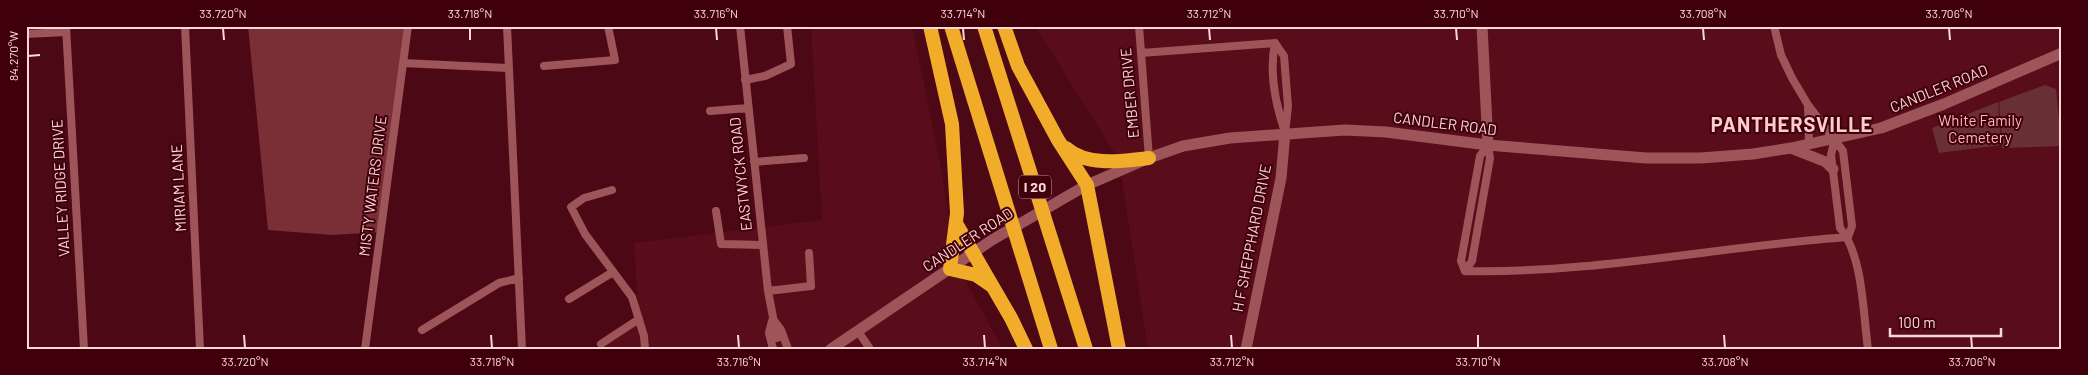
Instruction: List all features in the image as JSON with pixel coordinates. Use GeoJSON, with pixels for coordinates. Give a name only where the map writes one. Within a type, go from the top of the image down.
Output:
{"type":"FeatureCollection","features":[{"type":"Feature","properties":{"kind":"highway"},"geometry":{"type":"LineString","coordinates":[[930,26],[952,124],[957,224],[950,269],[976,275],[992,286]]}},
{"type":"Feature","properties":{"kind":"highway","name":"I 20"},"geometry":{"type":"LineString","coordinates":[[952,26],[1051,349]]}},
{"type":"Feature","properties":{"kind":"highway","name":"I 20"},"geometry":{"type":"LineString","coordinates":[[984,26],[1086,349]]}},
{"type":"Feature","properties":{"kind":"highway"},"geometry":{"type":"LineString","coordinates":[[1004,26],[1018,66],[1058,140],[1087,185],[1119,349]]}},
{"type":"Feature","properties":{"kind":"highway"},"geometry":{"type":"LineString","coordinates":[[1058,140],[1070,152],[1081,157],[1124,161],[1149,158]]}},
{"type":"Feature","properties":{"kind":"highway"},"geometry":{"type":"LineString","coordinates":[[957,224],[1026,349]]}},
{"type":"Feature","properties":{"kind":"main road"},"geometry":{"type":"LineString","coordinates":[[1482,26],[1488,145]]}},
{"type":"Feature","properties":{"kind":"main road","name":"CANDLER ROAD"},"geometry":{"type":"LineString","coordinates":[[831,349],[992,240],[1066,197],[1087,185],[1149,158],[1183,146],[1208,141],[1285,132],[1345,130],[1386,132],[1488,145],[1646,158],[1701,158],[1792,148],[1881,128],[2062,54]]}},
{"type":"Feature","properties":{"kind":"main road","name":"H F SHEPPHARD DRIVE"},"geometry":{"type":"LineString","coordinates":[[1246,349],[1281,178],[1285,132]]}},
{"type":"Feature","properties":{"kind":"main road"},"geometry":{"type":"LineString","coordinates":[[1792,148],[1826,162],[1833,170]]}},
{"type":"Feature","properties":{"kind":"street","name":"MIRIAM LANE"},"geometry":{"type":"LineString","coordinates":[[185,26],[200,349]]}},
{"type":"Feature","properties":{"kind":"street","name":"MISTY WATERS DRIVE"},"geometry":{"type":"LineString","coordinates":[[365,349],[408,26]]}},
{"type":"Feature","properties":{"kind":"street"},"geometry":{"type":"LineString","coordinates":[[506,26],[522,349]]}},
{"type":"Feature","properties":{"kind":"street"},"geometry":{"type":"LineString","coordinates":[[544,66],[614,60],[608,26]]}},
{"type":"Feature","properties":{"kind":"street","name":"EASTWYCK ROAD"},"geometry":{"type":"LineString","coordinates":[[740,26],[768,291],[773,319],[781,330],[776,342]]}},
{"type":"Feature","properties":{"kind":"street"},"geometry":{"type":"LineString","coordinates":[[745,80],[765,76],[791,64],[787,26]]}},
{"type":"Feature","properties":{"kind":"street","name":"EMBER DRIVE"},"geometry":{"type":"LineString","coordinates":[[1139,26],[1149,158]]}},
{"type":"Feature","properties":{"kind":"street"},"geometry":{"type":"LineString","coordinates":[[1774,26],[1782,55],[1790,74],[1808,105],[1835,138],[1843,151],[1852,226],[1848,237]]}},
{"type":"Feature","properties":{"kind":"street"},"geometry":{"type":"LineString","coordinates":[[26,34],[66,29]]}},
{"type":"Feature","properties":{"kind":"street","name":"VALLEY RIDGE DRIVE"},"geometry":{"type":"LineString","coordinates":[[66,29],[84,349]]}},
{"type":"Feature","properties":{"kind":"street"},"geometry":{"type":"LineString","coordinates":[[1141,53],[1275,43]]}},
{"type":"Feature","properties":{"kind":"street"},"geometry":{"type":"LineString","coordinates":[[1275,43],[1272,58],[1276,106],[1285,132]]}},
{"type":"Feature","properties":{"kind":"street"},"geometry":{"type":"LineString","coordinates":[[1275,43],[1284,56],[1288,106],[1285,132]]}},
{"type":"Feature","properties":{"kind":"street"},"geometry":{"type":"LineString","coordinates":[[403,62],[508,68]]}},
{"type":"Feature","properties":{"kind":"street"},"geometry":{"type":"LineString","coordinates":[[1808,105],[1809,144]]}},
{"type":"Feature","properties":{"kind":"street"},"geometry":{"type":"LineString","coordinates":[[710,111],[748,108]]}},
{"type":"Feature","properties":{"kind":"street"},"geometry":{"type":"LineString","coordinates":[[1835,138],[1831,154],[1840,228],[1848,237],[1857,266],[1868,349]]}},
{"type":"Feature","properties":{"kind":"street"},"geometry":{"type":"LineString","coordinates":[[1488,145],[1490,158],[1472,261],[1465,271],[1532,270],[1848,237]]}},
{"type":"Feature","properties":{"kind":"street"},"geometry":{"type":"LineString","coordinates":[[754,162],[804,158]]}},
{"type":"Feature","properties":{"kind":"street"},"geometry":{"type":"LineString","coordinates":[[612,190],[584,198],[571,207],[585,234],[632,297],[645,349]]}},
{"type":"Feature","properties":{"kind":"street"},"geometry":{"type":"LineString","coordinates":[[716,211],[721,244],[763,245]]}},
{"type":"Feature","properties":{"kind":"street"},"geometry":{"type":"LineString","coordinates":[[768,291],[811,286],[809,253]]}},
{"type":"Feature","properties":{"kind":"street"},"geometry":{"type":"LineString","coordinates":[[569,299],[613,272]]}},
{"type":"Feature","properties":{"kind":"street"},"geometry":{"type":"LineString","coordinates":[[422,330],[498,283],[519,278]]}},
{"type":"Feature","properties":{"kind":"street","name":"EASTWYCK ROAD"},"geometry":{"type":"LineString","coordinates":[[773,319],[769,333],[776,342],[788,349]]}},
{"type":"Feature","properties":{"kind":"street"},"geometry":{"type":"LineString","coordinates":[[601,344],[639,320]]}},
{"type":"Feature","properties":{"kind":"street"},"geometry":{"type":"LineString","coordinates":[[858,331],[870,349]]}},
{"type":"Feature","properties":{"kind":"shaded area"},"geometry":{"type":"Polygon","coordinates":[[[248,26],[404,26],[380,232],[332,235],[268,230],[248,26]]]}},
{"type":"Feature","properties":{"kind":"shaded area"},"geometry":{"type":"Polygon","coordinates":[[[811,26],[912,26],[940,163],[956,264],[1003,349],[598,349],[639,321],[634,243],[822,220],[811,26]]]}},
{"type":"Feature","properties":{"kind":"shaded area"},"geometry":{"type":"Polygon","coordinates":[[[1035,26],[2062,26],[2062,349],[1148,349],[1119,160],[1035,26]]]}},
{"type":"Feature","properties":{"kind":"green space"},"geometry":{"type":"Polygon","coordinates":[[[2045,85],[2056,89],[2059,119],[2062,122],[2062,146],[2002,148],[1999,102],[2045,85]]]}},
{"type":"Feature","properties":{"kind":"green space","name":"White Family Cemetery"},"geometry":{"type":"Polygon","coordinates":[[[1998,102],[2001,145],[1939,153],[1932,128],[1998,102]]]}},
{"type":"Feature","properties":{"kind":"district","name":"PANTHERSVILLE"},"geometry":{"type":"Point","coordinates":[1792,125]}}]}
